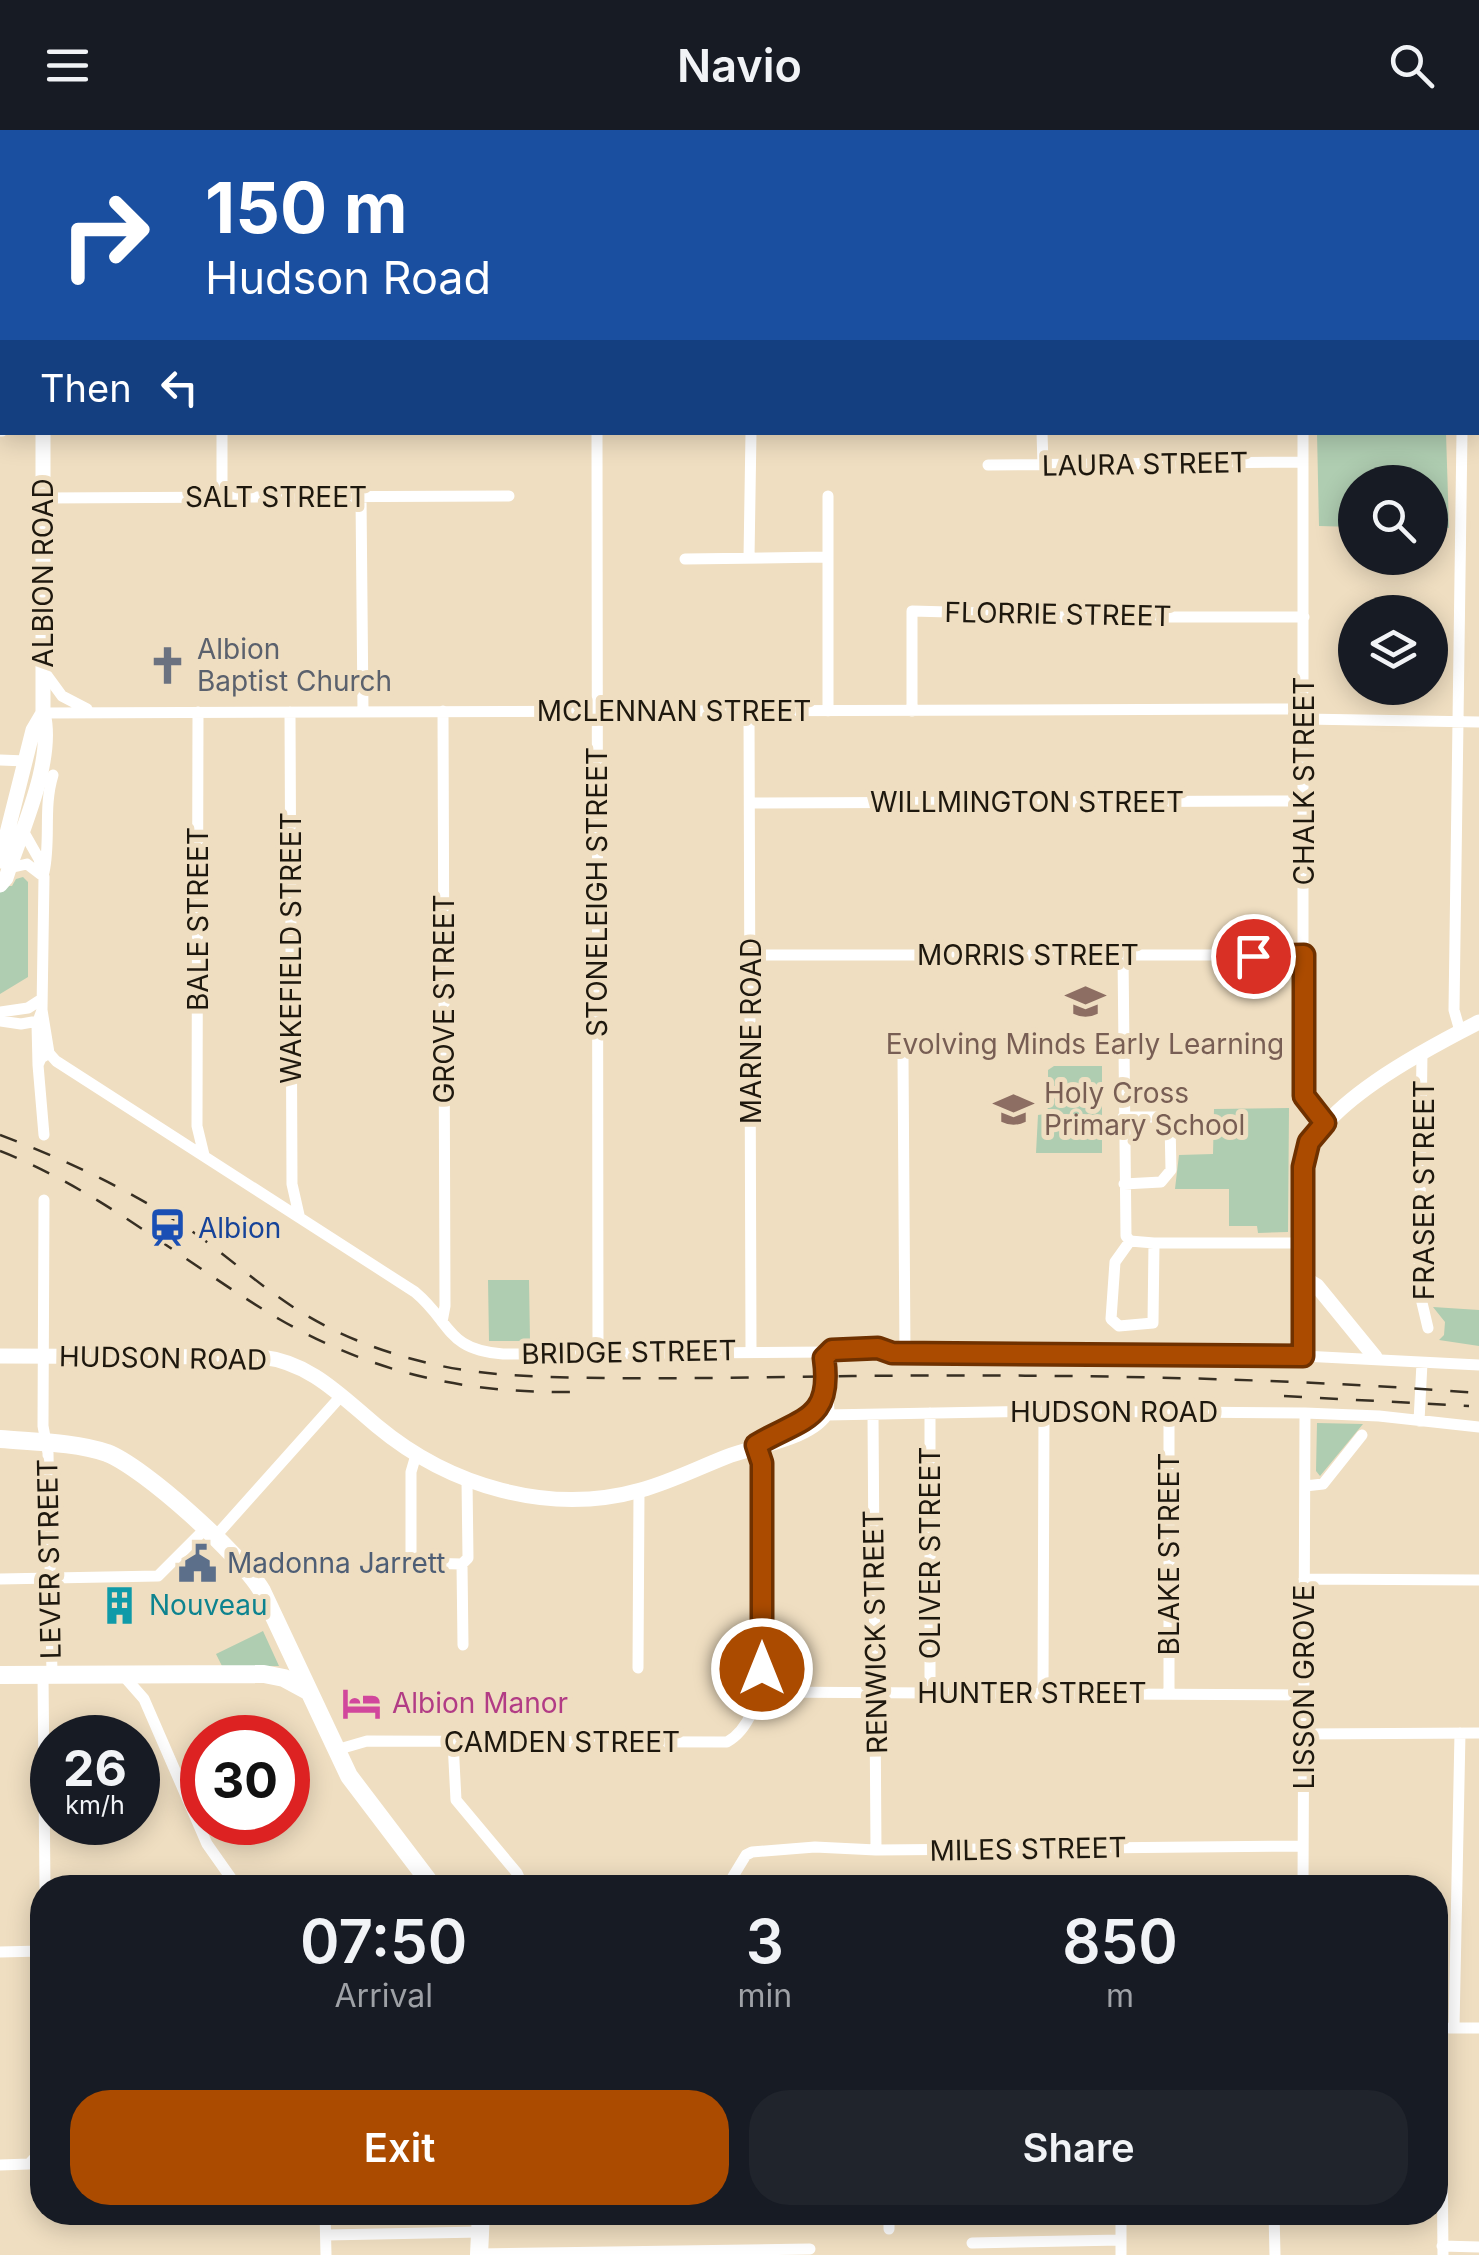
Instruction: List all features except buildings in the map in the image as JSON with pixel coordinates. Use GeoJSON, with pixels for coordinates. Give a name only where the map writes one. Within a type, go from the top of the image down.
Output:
{"type":"FeatureCollection","features":[{"type":"Feature","properties":{"kind":"highway"},"geometry":{"type":"LineString","coordinates":[[0,1439],[99,1451],[122,1460],[210,1534],[256,1581],[349,1776],[424,1875]]}},
{"type":"Feature","properties":{"kind":"highway"},"geometry":{"type":"LineString","coordinates":[[0,1676],[271,1675],[308,1691]]}},
{"type":"Feature","properties":{"kind":"highway"},"geometry":{"type":"LineString","coordinates":[[479,2254],[480,2225]]}},
{"type":"Feature","properties":{"kind":"main road","name":"ALBION ROAD"},"geometry":{"type":"LineString","coordinates":[[5,864],[22,827],[47,734],[43,713],[43,435]]}},
{"type":"Feature","properties":{"kind":"main road"},"geometry":{"type":"LineString","coordinates":[[0,885],[34,726],[43,713]]}},
{"type":"Feature","properties":{"kind":"main road"},"geometry":{"type":"LineString","coordinates":[[1303,1356],[1304,1157],[1310,1140],[1382,1077],[1479,1022]]}},
{"type":"Feature","properties":{"kind":"main road"},"geometry":{"type":"LineString","coordinates":[[1302,1277],[1317,1286],[1375,1358]]}},
{"type":"Feature","properties":{"kind":"main road","name":"BRIDGE STREET"},"geometry":{"type":"LineString","coordinates":[[827,1359],[898,1353],[1303,1356]]}},
{"type":"Feature","properties":{"kind":"main road","name":"HUDSON ROAD"},"geometry":{"type":"LineString","coordinates":[[0,1356],[272,1358],[301,1366],[416,1455],[467,1480],[527,1497],[554,1500],[639,1490],[812,1428],[821,1414]]}},
{"type":"Feature","properties":{"kind":"main road"},"geometry":{"type":"LineString","coordinates":[[821,1414],[827,1359]]}},
{"type":"Feature","properties":{"kind":"street"},"geometry":{"type":"LineString","coordinates":[[222,435],[222,498]]}},
{"type":"Feature","properties":{"kind":"street","name":"STONELEIGH STREET"},"geometry":{"type":"LineString","coordinates":[[597,435],[598,1352]]}},
{"type":"Feature","properties":{"kind":"street"},"geometry":{"type":"LineString","coordinates":[[749,558],[752,435]]}},
{"type":"Feature","properties":{"kind":"street"},"geometry":{"type":"LineString","coordinates":[[1042,435],[1042,465]]}},
{"type":"Feature","properties":{"kind":"street","name":"CHALK STREET"},"geometry":{"type":"LineString","coordinates":[[1303,435],[1304,1096],[1325,1123]]}},
{"type":"Feature","properties":{"kind":"street"},"geometry":{"type":"LineString","coordinates":[[1460,1031],[1454,1010],[1462,435]]}},
{"type":"Feature","properties":{"kind":"street","name":"LAURA STREET"},"geometry":{"type":"LineString","coordinates":[[988,465],[1303,462]]}},
{"type":"Feature","properties":{"kind":"street","name":"SALT STREET"},"geometry":{"type":"LineString","coordinates":[[43,498],[509,496]]}},
{"type":"Feature","properties":{"kind":"street"},"geometry":{"type":"LineString","coordinates":[[828,496],[828,711]]}},
{"type":"Feature","properties":{"kind":"street"},"geometry":{"type":"LineString","coordinates":[[361,497],[362,712]]}},
{"type":"Feature","properties":{"kind":"street"},"geometry":{"type":"LineString","coordinates":[[685,559],[828,556]]}},
{"type":"Feature","properties":{"kind":"street","name":"FLORRIE STREET"},"geometry":{"type":"LineString","coordinates":[[912,711],[912,612],[986,613],[1000,617],[1304,616]]}},
{"type":"Feature","properties":{"kind":"street"},"geometry":{"type":"LineString","coordinates":[[44,670],[62,696],[94,712]]}},
{"type":"Feature","properties":{"kind":"street","name":"GROVE STREET"},"geometry":{"type":"LineString","coordinates":[[442,1322],[443,711]]}},
{"type":"Feature","properties":{"kind":"street","name":"MARNE ROAD"},"geometry":{"type":"LineString","coordinates":[[749,711],[751,1351]]}},
{"type":"Feature","properties":{"kind":"street","name":"MCLENNAN STREET"},"geometry":{"type":"LineString","coordinates":[[43,713],[912,711],[1304,714],[1479,722]]}},
{"type":"Feature","properties":{"kind":"street","name":"BALE STREET"},"geometry":{"type":"LineString","coordinates":[[198,712],[198,1126],[204,1155]]}},
{"type":"Feature","properties":{"kind":"street","name":"WAKEFIELD STREET"},"geometry":{"type":"LineString","coordinates":[[290,712],[292,1184],[299,1215]]}},
{"type":"Feature","properties":{"kind":"street"},"geometry":{"type":"LineString","coordinates":[[0,760],[26,761]]}},
{"type":"Feature","properties":{"kind":"street"},"geometry":{"type":"LineString","coordinates":[[44,1135],[38,1065],[44,876],[49,853],[47,797],[53,775]]}},
{"type":"Feature","properties":{"kind":"street","name":"WILLMINGTON STREET"},"geometry":{"type":"LineString","coordinates":[[750,804],[1304,801]]}},
{"type":"Feature","properties":{"kind":"street"},"geometry":{"type":"LineString","coordinates":[[22,827],[40,859],[44,876]]}},
{"type":"Feature","properties":{"kind":"street"},"geometry":{"type":"LineString","coordinates":[[5,864],[27,864],[44,876]]}},
{"type":"Feature","properties":{"kind":"street","name":"MORRIS STREET"},"geometry":{"type":"LineString","coordinates":[[751,955],[1304,955]]}},
{"type":"Feature","properties":{"kind":"street"},"geometry":{"type":"LineString","coordinates":[[1123,955],[1124,1228],[1130,1241]]}},
{"type":"Feature","properties":{"kind":"street"},"geometry":{"type":"LineString","coordinates":[[0,1012],[41,1010]]}},
{"type":"Feature","properties":{"kind":"street"},"geometry":{"type":"LineString","coordinates":[[0,1021],[21,1024],[41,1010]]}},
{"type":"Feature","properties":{"kind":"street"},"geometry":{"type":"LineString","coordinates":[[38,1065],[40,1058],[49,1053],[41,1010]]}},
{"type":"Feature","properties":{"kind":"street","name":"FRASER STREET"},"geometry":{"type":"LineString","coordinates":[[1422,1052],[1419,1296],[1428,1328]]}},
{"type":"Feature","properties":{"kind":"street","name":"BRIDGE STREET"},"geometry":{"type":"LineString","coordinates":[[49,1053],[423,1299],[458,1342],[482,1352],[751,1351],[827,1359]]}},
{"type":"Feature","properties":{"kind":"street"},"geometry":{"type":"LineString","coordinates":[[898,1353],[903,1056]]}},
{"type":"Feature","properties":{"kind":"street"},"geometry":{"type":"LineString","coordinates":[[1123,1117],[1163,1117],[1170,1123],[1171,1170],[1161,1182],[1124,1184]]}},
{"type":"Feature","properties":{"kind":"street"},"geometry":{"type":"LineString","coordinates":[[185,1143],[198,1126]]}},
{"type":"Feature","properties":{"kind":"street"},"geometry":{"type":"LineString","coordinates":[[271,1198],[285,1193],[292,1184]]}},
{"type":"Feature","properties":{"kind":"street"},"geometry":{"type":"LineString","coordinates":[[44,1200],[46,1444]]}},
{"type":"Feature","properties":{"kind":"street"},"geometry":{"type":"LineString","coordinates":[[1130,1241],[1302,1243]]}},
{"type":"Feature","properties":{"kind":"street"},"geometry":{"type":"LineString","coordinates":[[1130,1241],[1114,1262],[1112,1319],[1119,1326],[1153,1323],[1154,1242]]}},
{"type":"Feature","properties":{"kind":"street"},"geometry":{"type":"LineString","coordinates":[[423,1299],[444,1288]]}},
{"type":"Feature","properties":{"kind":"street","name":"BRIDGE STREET"},"geometry":{"type":"LineString","coordinates":[[1303,1356],[1375,1358],[1422,1369],[1479,1366]]}},
{"type":"Feature","properties":{"kind":"street"},"geometry":{"type":"LineString","coordinates":[[1419,1415],[1422,1369]]}},
{"type":"Feature","properties":{"kind":"street"},"geometry":{"type":"LineString","coordinates":[[0,1579],[158,1576],[210,1534],[341,1396]]}},
{"type":"Feature","properties":{"kind":"street"},"geometry":{"type":"LineString","coordinates":[[1043,1694],[1044,1411]]}},
{"type":"Feature","properties":{"kind":"street","name":"HUDSON ROAD"},"geometry":{"type":"LineString","coordinates":[[821,1414],[1044,1411],[1419,1415],[1479,1428]]}},
{"type":"Feature","properties":{"kind":"street","name":"OLIVER STREET"},"geometry":{"type":"LineString","coordinates":[[930,1413],[930,1693]]}},
{"type":"Feature","properties":{"kind":"street","name":"BLAKE STREET"},"geometry":{"type":"LineString","coordinates":[[1169,1413],[1169,1694]]}},
{"type":"Feature","properties":{"kind":"street","name":"LISSON GROVE"},"geometry":{"type":"LineString","coordinates":[[1303,1875],[1305,1413]]}},
{"type":"Feature","properties":{"kind":"street","name":"RENWICK STREET"},"geometry":{"type":"LineString","coordinates":[[873,1415],[876,1850]]}},
{"type":"Feature","properties":{"kind":"street"},"geometry":{"type":"LineString","coordinates":[[1305,1486],[1323,1484],[1362,1435]]}},
{"type":"Feature","properties":{"kind":"street","name":"LEVER STREET"},"geometry":{"type":"LineString","coordinates":[[46,1444],[50,1578],[46,1875]]}},
{"type":"Feature","properties":{"kind":"street"},"geometry":{"type":"LineString","coordinates":[[756,1445],[762,1463],[760,1692]]}},
{"type":"Feature","properties":{"kind":"street"},"geometry":{"type":"LineString","coordinates":[[416,1455],[411,1469],[411,1560],[462,1564],[468,1560],[467,1480]]}},
{"type":"Feature","properties":{"kind":"street"},"geometry":{"type":"LineString","coordinates":[[638,1668],[639,1490]]}},
{"type":"Feature","properties":{"kind":"street"},"geometry":{"type":"LineString","coordinates":[[462,1564],[463,1645]]}},
{"type":"Feature","properties":{"kind":"street"},"geometry":{"type":"LineString","coordinates":[[1304,1579],[1479,1580]]}},
{"type":"Feature","properties":{"kind":"street"},"geometry":{"type":"LineString","coordinates":[[122,1674],[144,1699],[207,1844],[229,1875]]}},
{"type":"Feature","properties":{"kind":"street"},"geometry":{"type":"LineString","coordinates":[[144,1699],[147,1684],[156,1674]]}},
{"type":"Feature","properties":{"kind":"street","name":"HUNTER STREET"},"geometry":{"type":"LineString","coordinates":[[760,1692],[1304,1695]]}},
{"type":"Feature","properties":{"kind":"street","name":"CAMDEN STREET"},"geometry":{"type":"LineString","coordinates":[[336,1750],[367,1741],[727,1742],[739,1735],[760,1692]]}},
{"type":"Feature","properties":{"kind":"street"},"geometry":{"type":"LineString","coordinates":[[1448,1954],[1460,1733]]}},
{"type":"Feature","properties":{"kind":"street"},"geometry":{"type":"LineString","coordinates":[[1304,1734],[1479,1733]]}},
{"type":"Feature","properties":{"kind":"street"},"geometry":{"type":"LineString","coordinates":[[453,1742],[456,1800],[518,1875]]}},
{"type":"Feature","properties":{"kind":"street","name":"MILES STREET"},"geometry":{"type":"LineString","coordinates":[[734,1875],[752,1852],[815,1847],[876,1850],[1303,1846]]}},
{"type":"Feature","properties":{"kind":"street"},"geometry":{"type":"LineString","coordinates":[[0,1952],[30,1952]]}},
{"type":"Feature","properties":{"kind":"street"},"geometry":{"type":"LineString","coordinates":[[1448,2028],[1479,2028]]}},
{"type":"Feature","properties":{"kind":"street"},"geometry":{"type":"LineString","coordinates":[[0,2165],[30,2162]]}},
{"type":"Feature","properties":{"kind":"street"},"geometry":{"type":"LineString","coordinates":[[326,2225],[326,2255]]}},
{"type":"Feature","properties":{"kind":"street"},"geometry":{"type":"LineString","coordinates":[[1121,2225],[1121,2255]]}},
{"type":"Feature","properties":{"kind":"street"},"geometry":{"type":"LineString","coordinates":[[1274,2225],[1274,2255]]}},
{"type":"Feature","properties":{"kind":"street"},"geometry":{"type":"LineString","coordinates":[[1442,2225],[1442,2251],[1479,2246]]}},
{"type":"Feature","properties":{"kind":"street"},"geometry":{"type":"LineString","coordinates":[[326,2235],[480,2232]]}},
{"type":"Feature","properties":{"kind":"street"},"geometry":{"type":"LineString","coordinates":[[972,2242],[1121,2240]]}},
{"type":"Feature","properties":{"kind":"street"},"geometry":{"type":"LineString","coordinates":[[479,2254],[810,2249]]}},
{"type":"Feature","properties":{"kind":"green space"},"geometry":{"type":"Polygon","coordinates":[[[1317,435],[1446,435],[1447,465],[1338,465],[1338,527],[1319,526],[1317,435]]]}},
{"type":"Feature","properties":{"kind":"green space"},"geometry":{"type":"Polygon","coordinates":[[[23,877],[28,882],[28,977],[0,994],[0,886],[12,886],[23,877]]]}},
{"type":"Feature","properties":{"kind":"green space"},"geometry":{"type":"Polygon","coordinates":[[[1054,1066],[1102,1066],[1102,1153],[1036,1153],[1038,1115],[1048,1108],[1048,1070],[1054,1066]]]}},
{"type":"Feature","properties":{"kind":"green space"},"geometry":{"type":"Polygon","coordinates":[[[1289,1108],[1288,1232],[1258,1233],[1257,1226],[1229,1226],[1229,1189],[1175,1189],[1179,1155],[1213,1154],[1214,1109],[1289,1108]]]}},
{"type":"Feature","properties":{"kind":"green space"},"geometry":{"type":"Polygon","coordinates":[[[488,1280],[529,1280],[530,1341],[489,1341],[488,1280]]]}},
{"type":"Feature","properties":{"kind":"green space"},"geometry":{"type":"Polygon","coordinates":[[[1433,1307],[1479,1310],[1479,1346],[1439,1340],[1444,1335],[1445,1322],[1433,1307]]]}},
{"type":"Feature","properties":{"kind":"green space"},"geometry":{"type":"Polygon","coordinates":[[[1317,1423],[1363,1424],[1320,1476],[1316,1471],[1317,1423]]]}},
{"type":"Feature","properties":{"kind":"green space"},"geometry":{"type":"Polygon","coordinates":[[[263,1631],[279,1666],[222,1666],[216,1654],[263,1631]]]}},
{"type":"Feature","properties":{"kind":"railway"},"geometry":{"type":"LineString","coordinates":[[0,1135],[75,1166],[147,1203],[323,1324],[387,1351],[443,1366],[558,1377],[1087,1376],[1322,1383],[1479,1393]]}},
{"type":"Feature","properties":{"kind":"railway"},"geometry":{"type":"LineString","coordinates":[[0,1151],[74,1186],[244,1298],[349,1353],[456,1384],[570,1392]]}},
{"type":"Feature","properties":{"kind":"railway"},"geometry":{"type":"LineString","coordinates":[[1284,1396],[1469,1406]]}},
{"type":"Feature","properties":{"kind":"place","name":"Albion Baptist Church"},"geometry":{"type":"Point","coordinates":[167,665]}},
{"type":"Feature","properties":{"kind":"place","name":"Evolving Minds Early Learning"},"geometry":{"type":"Point","coordinates":[1085,1002]}},
{"type":"Feature","properties":{"kind":"place","name":"Holy Cross Primary School"},"geometry":{"type":"Point","coordinates":[1014,1109]}},
{"type":"Feature","properties":{"kind":"place","name":"Albion"},"geometry":{"type":"Point","coordinates":[168,1228]}},
{"type":"Feature","properties":{"kind":"place","name":"Madonna Jarrett"},"geometry":{"type":"Point","coordinates":[197,1563]}},
{"type":"Feature","properties":{"kind":"place","name":"Nouveau"},"geometry":{"type":"Point","coordinates":[119,1605]}},
{"type":"Feature","properties":{"kind":"place","name":"Albion Manor"},"geometry":{"type":"Point","coordinates":[362,1703]}},
{"type":"Feature","properties":{"kind":"route"},"geometry":{"type":"LineString","coordinates":[[762,1669],[762,1463],[756,1445],[817,1412],[825,1395],[824,1358],[832,1350],[842,1347],[878,1348],[892,1353],[1084,1357],[1303,1356],[1303,1167],[1309,1142],[1325,1123],[1304,1096],[1304,955],[1253,956]]}}]}
